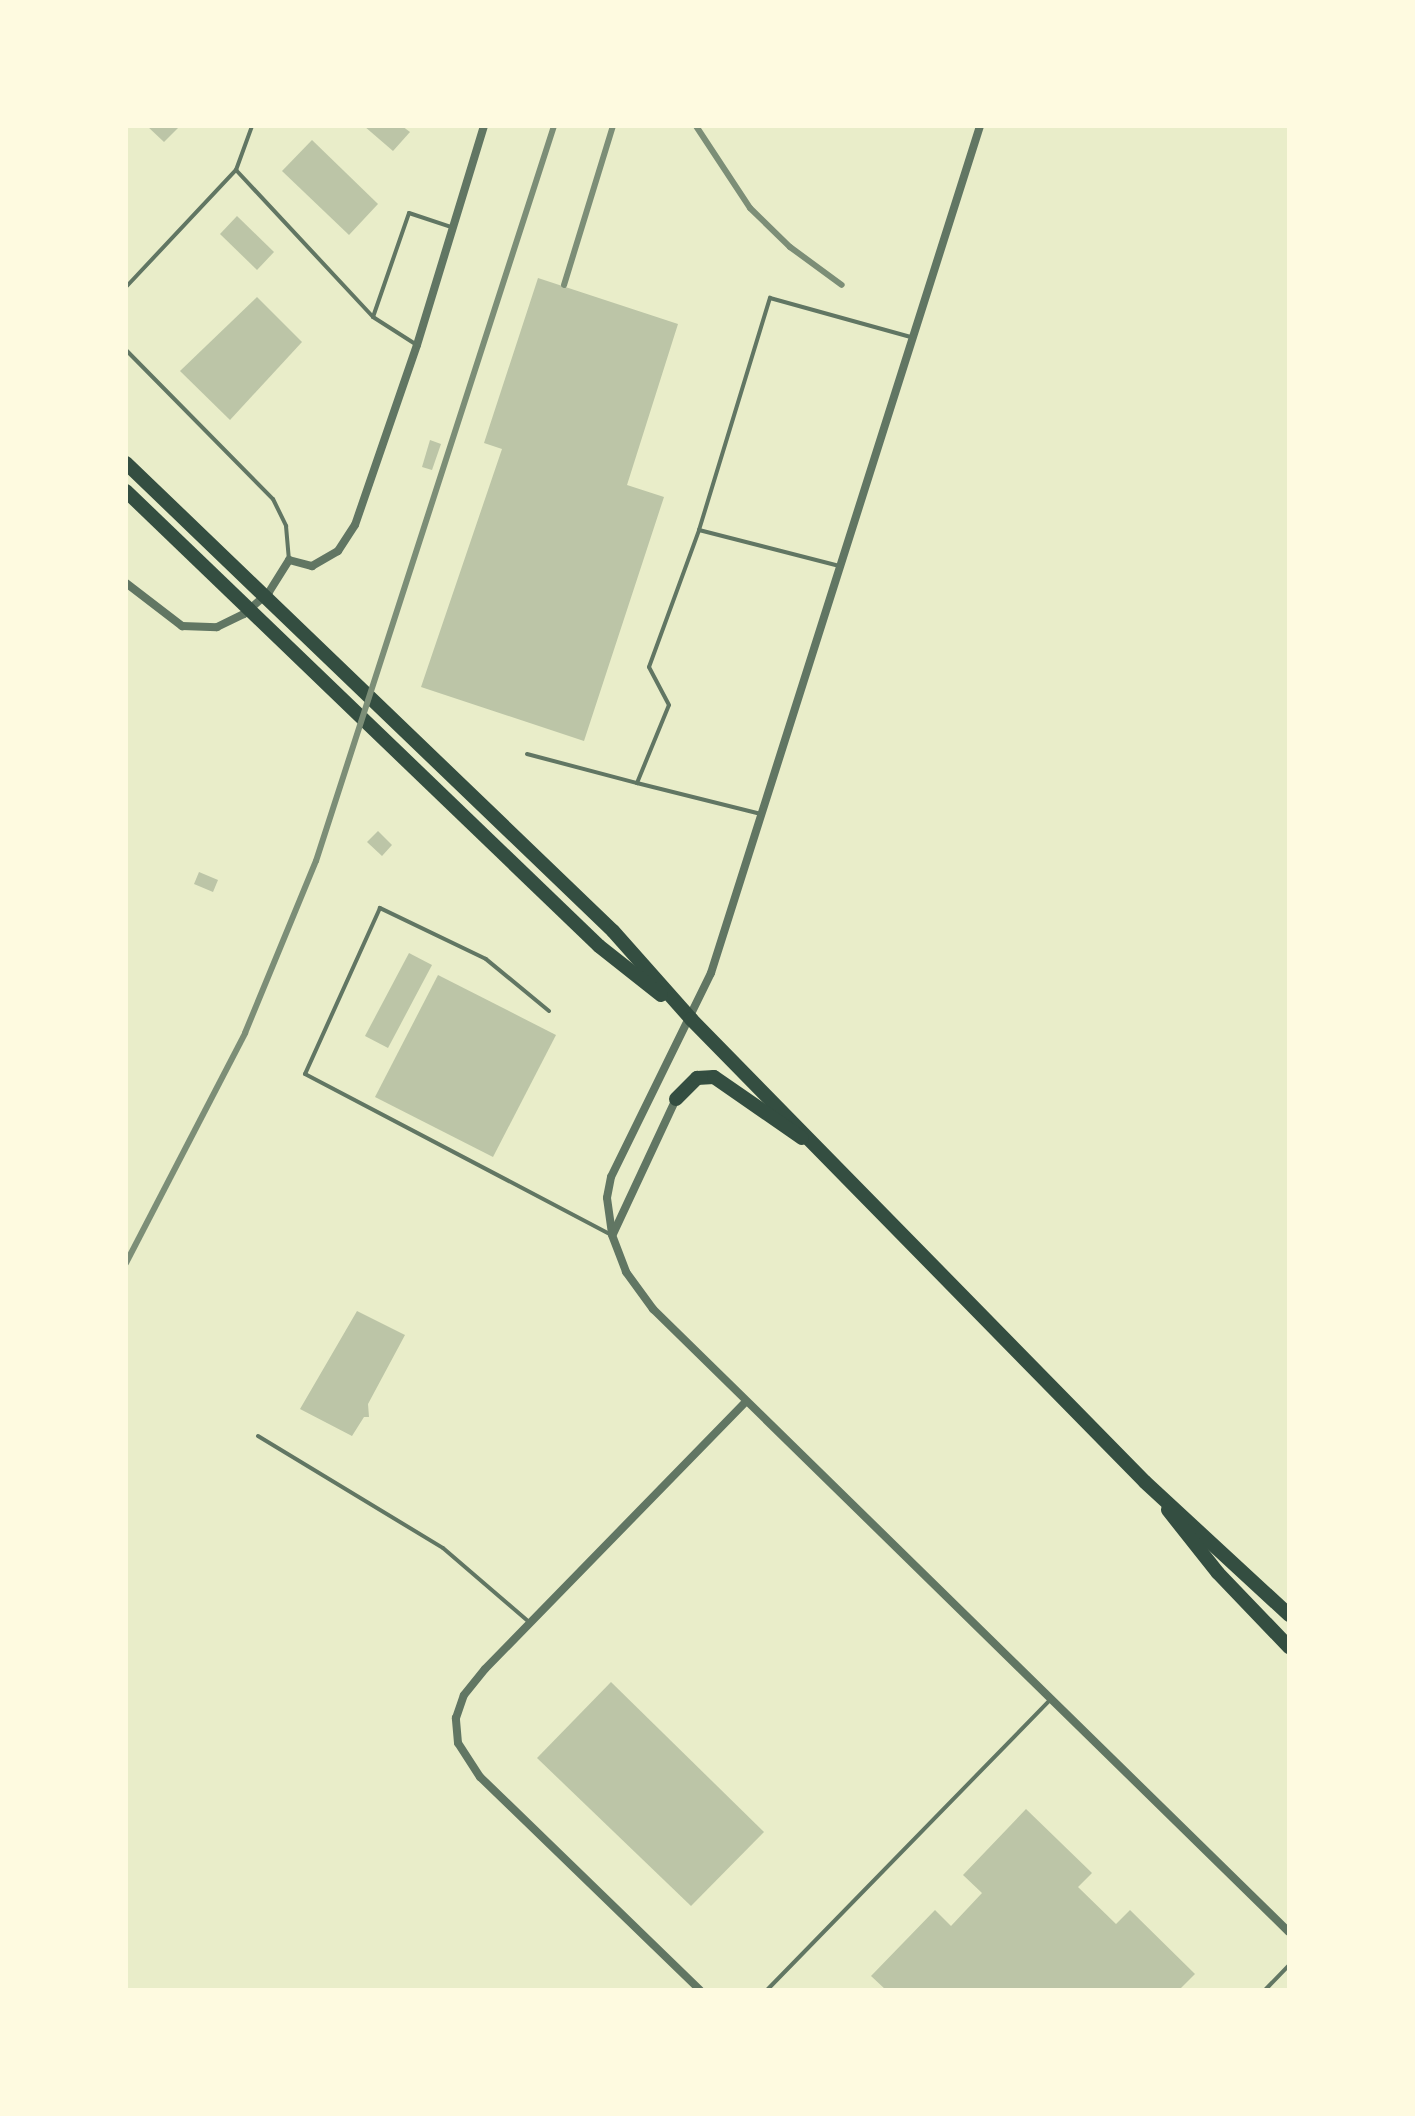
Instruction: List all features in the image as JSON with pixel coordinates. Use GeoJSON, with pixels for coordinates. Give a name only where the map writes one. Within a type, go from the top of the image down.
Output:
{"type":"FeatureCollection","features":[{"type":"Feature","properties":{"kind":"main road"},"geometry":{"type":"LineString","coordinates":[[126,463],[228,576],[493,843],[599,946],[691,1019]]}},
{"type":"Feature","properties":{"kind":"main road"},"geometry":{"type":"LineString","coordinates":[[126,491],[228,576],[613,931],[691,1019],[826,1153],[1145,1482],[1233,1558],[1289,1615]]}},
{"type":"Feature","properties":{"kind":"main road"},"geometry":{"type":"LineString","coordinates":[[676,1099],[697,1078],[714,1077],[826,1153]]}},
{"type":"Feature","properties":{"kind":"main road"},"geometry":{"type":"LineString","coordinates":[[1145,1482],[1218,1573],[1289,1647]]}},
{"type":"Feature","properties":{"kind":"street"},"geometry":{"type":"LineString","coordinates":[[126,583],[182,626],[217,627],[264,598],[289,560],[312,566],[323,563],[349,537],[417,345],[484,126]]}},
{"type":"Feature","properties":{"kind":"street"},"geometry":{"type":"LineString","coordinates":[[980,126],[711,973],[611,1177],[607,1198],[612,1235],[626,1272],[643,1298],[1289,1932]]}},
{"type":"Feature","properties":{"kind":"street"},"geometry":{"type":"LineString","coordinates":[[612,1235],[676,1099]]}},
{"type":"Feature","properties":{"kind":"street"},"geometry":{"type":"LineString","coordinates":[[700,1990],[463,1754],[455,1730],[458,1706],[473,1682],[746,1402]]}},
{"type":"Feature","properties":{"kind":"lane"},"geometry":{"type":"LineString","coordinates":[[126,287],[236,170],[252,126]]}},
{"type":"Feature","properties":{"kind":"lane"},"geometry":{"type":"LineString","coordinates":[[236,170],[373,317],[417,345]]}},
{"type":"Feature","properties":{"kind":"lane"},"geometry":{"type":"LineString","coordinates":[[373,317],[409,213],[455,228]]}},
{"type":"Feature","properties":{"kind":"lane"},"geometry":{"type":"LineString","coordinates":[[637,783],[669,705],[649,667],[699,530],[770,298],[912,337]]}},
{"type":"Feature","properties":{"kind":"lane"},"geometry":{"type":"LineString","coordinates":[[126,350],[273,499],[286,526],[289,560]]}},
{"type":"Feature","properties":{"kind":"lane"},"geometry":{"type":"LineString","coordinates":[[699,530],[839,566]]}},
{"type":"Feature","properties":{"kind":"lane"},"geometry":{"type":"LineString","coordinates":[[527,754],[761,814]]}},
{"type":"Feature","properties":{"kind":"lane"},"geometry":{"type":"LineString","coordinates":[[549,1011],[486,959],[380,908],[305,1074],[612,1235]]}},
{"type":"Feature","properties":{"kind":"lane"},"geometry":{"type":"LineString","coordinates":[[258,1436],[443,1548],[530,1623]]}},
{"type":"Feature","properties":{"kind":"lane"},"geometry":{"type":"LineString","coordinates":[[767,1990],[1051,1699]]}},
{"type":"Feature","properties":{"kind":"lane"},"geometry":{"type":"LineString","coordinates":[[1265,1990],[1289,1965]]}},
{"type":"Feature","properties":{"kind":"building"},"geometry":{"type":"Polygon","coordinates":[[[147,126],[180,126],[164,142],[147,126]]]}},
{"type":"Feature","properties":{"kind":"building"},"geometry":{"type":"Polygon","coordinates":[[[364,126],[402,126],[410,132],[393,151],[364,126]]]}},
{"type":"Feature","properties":{"kind":"building"},"geometry":{"type":"Polygon","coordinates":[[[312,140],[378,204],[349,235],[282,171],[312,140]]]}},
{"type":"Feature","properties":{"kind":"building"},"geometry":{"type":"Polygon","coordinates":[[[237,216],[274,252],[257,270],[220,234],[237,216]]]}},
{"type":"Feature","properties":{"kind":"building"},"geometry":{"type":"Polygon","coordinates":[[[538,278],[678,324],[627,485],[664,497],[584,741],[421,687],[502,449],[484,443],[538,278]]]}},
{"type":"Feature","properties":{"kind":"building"},"geometry":{"type":"Polygon","coordinates":[[[257,297],[302,342],[230,420],[180,371],[257,297]]]}},
{"type":"Feature","properties":{"kind":"building"},"geometry":{"type":"Polygon","coordinates":[[[430,440],[441,444],[432,470],[422,467],[430,440]]]}},
{"type":"Feature","properties":{"kind":"building"},"geometry":{"type":"Polygon","coordinates":[[[378,831],[392,845],[382,856],[367,842],[378,831]]]}},
{"type":"Feature","properties":{"kind":"building"},"geometry":{"type":"Polygon","coordinates":[[[199,872],[218,880],[213,892],[194,884],[199,872]]]}},
{"type":"Feature","properties":{"kind":"building"},"geometry":{"type":"Polygon","coordinates":[[[409,953],[432,965],[388,1048],[365,1036],[409,953]]]}},
{"type":"Feature","properties":{"kind":"building"},"geometry":{"type":"Polygon","coordinates":[[[438,975],[556,1035],[493,1157],[375,1097],[438,975]]]}},
{"type":"Feature","properties":{"kind":"building"},"geometry":{"type":"Polygon","coordinates":[[[357,1311],[405,1335],[368,1404],[369,1417],[364,1417],[352,1436],[300,1409],[357,1311]]]}},
{"type":"Feature","properties":{"kind":"building"},"geometry":{"type":"Polygon","coordinates":[[[611,1682],[764,1832],[691,1906],[537,1758],[611,1682]]]}},
{"type":"Feature","properties":{"kind":"building"},"geometry":{"type":"Polygon","coordinates":[[[1026,1809],[1092,1873],[1078,1887],[1116,1924],[1130,1910],[1195,1974],[1179,1990],[886,1990],[871,1976],[935,1910],[951,1926],[982,1893],[963,1875],[1026,1809]]]}},
{"type":"Feature","properties":{"kind":"railway"},"geometry":{"type":"LineString","coordinates":[[126,1263],[245,1033],[316,861],[554,126]]}},
{"type":"Feature","properties":{"kind":"railway"},"geometry":{"type":"LineString","coordinates":[[564,285],[613,126]]}},
{"type":"Feature","properties":{"kind":"railway"},"geometry":{"type":"LineString","coordinates":[[696,126],[750,208],[790,247],[842,285]]}}]}
